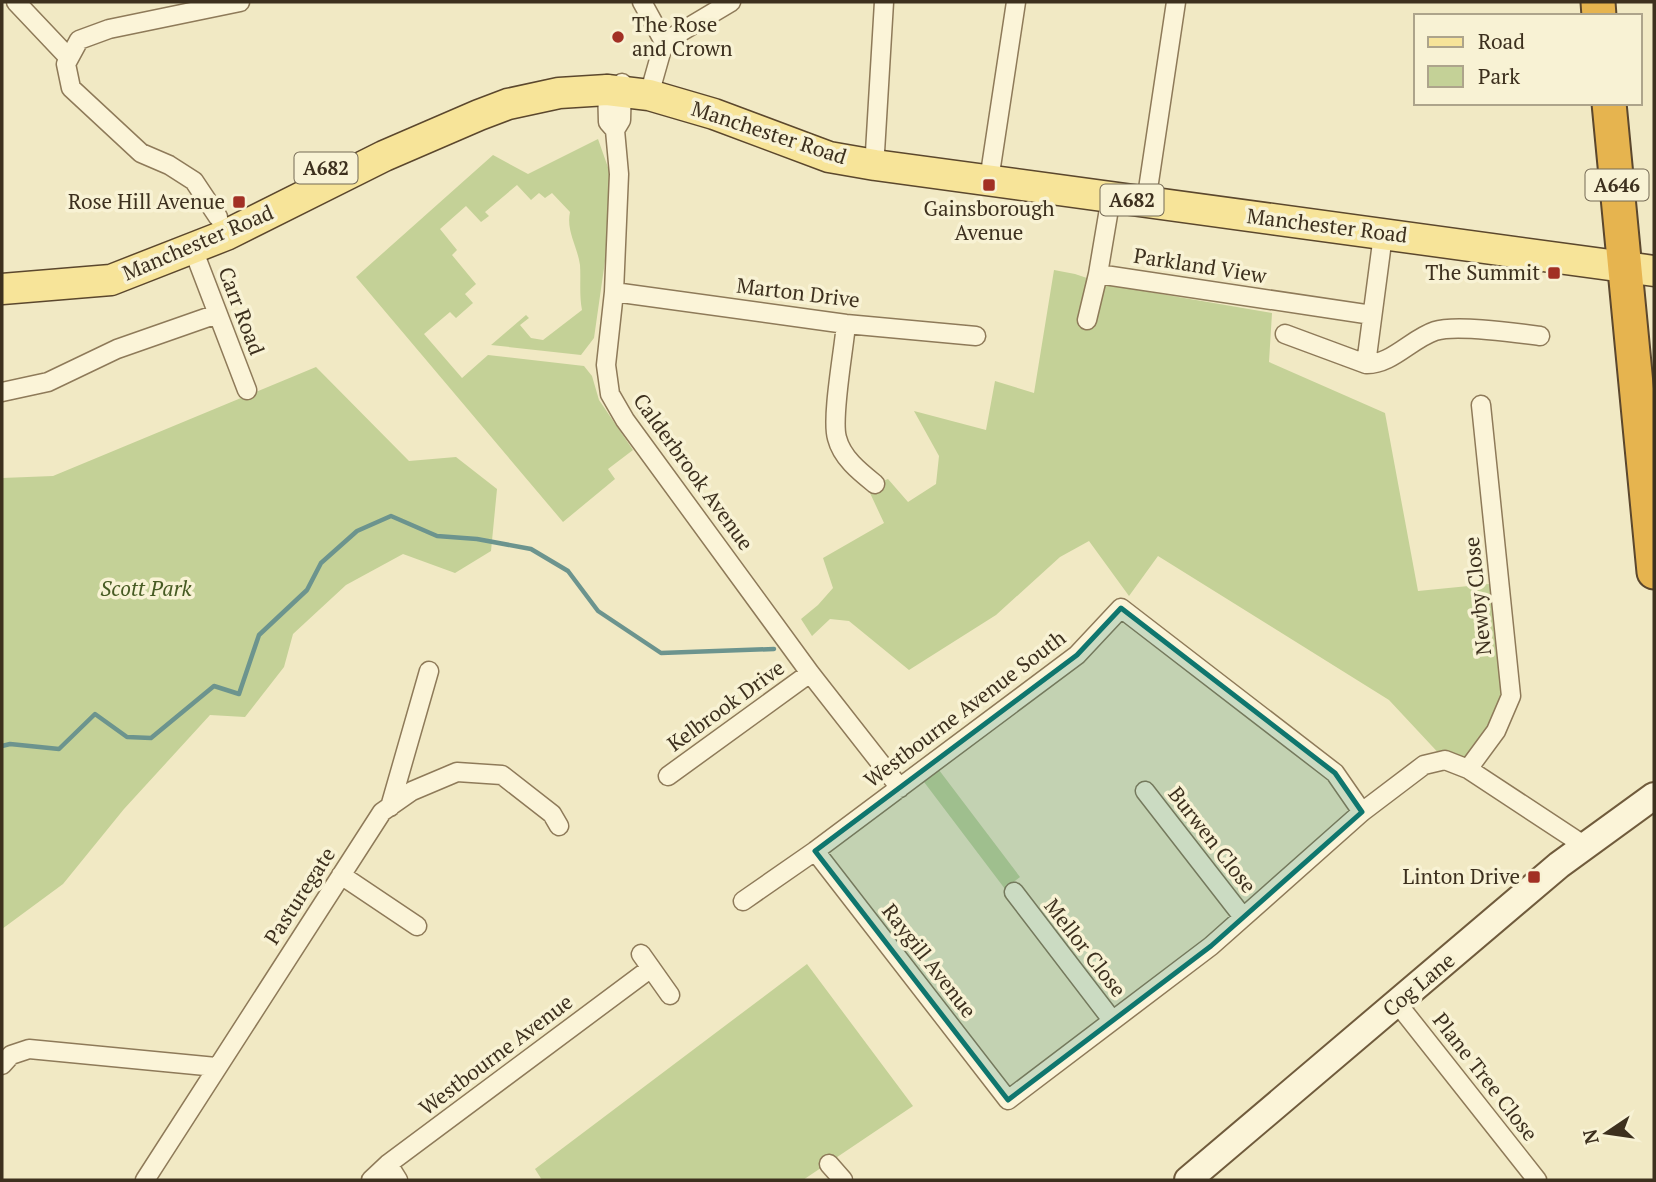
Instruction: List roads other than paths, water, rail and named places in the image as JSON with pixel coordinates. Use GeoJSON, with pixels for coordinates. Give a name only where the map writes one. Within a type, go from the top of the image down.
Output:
{"type":"FeatureCollection","features":[{"type":"Feature","properties":{"kind":"highway","name":"A646"},"geometry":{"type":"LineString","coordinates":[[1608,105],[1639,262],[1654,572]]}},
{"type":"Feature","properties":{"kind":"main road","name":"Manchester Road"},"geometry":{"type":"LineString","coordinates":[[2,289],[111,280],[222,226],[488,111],[540,95],[626,85],[830,157],[875,158],[1639,262]]}},
{"type":"Feature","properties":{"kind":"main road","name":"Manchester Road"},"geometry":{"type":"LineString","coordinates":[[2,269],[105,261],[189,241]]}},
{"type":"Feature","properties":{"kind":"street"},"geometry":{"type":"LineString","coordinates":[[16,2],[69,58]]}},
{"type":"Feature","properties":{"kind":"street"},"geometry":{"type":"LineString","coordinates":[[154,2],[162,20]]}},
{"type":"Feature","properties":{"kind":"street"},"geometry":{"type":"LineString","coordinates":[[222,226],[194,181],[169,164],[141,153],[71,88],[66,64],[79,40],[109,29],[240,2]]}},
{"type":"Feature","properties":{"kind":"street"},"geometry":{"type":"LineString","coordinates":[[642,2],[664,43],[731,2]]}},
{"type":"Feature","properties":{"kind":"street"},"geometry":{"type":"LineString","coordinates":[[875,158],[884,2]]}},
{"type":"Feature","properties":{"kind":"street"},"geometry":{"type":"LineString","coordinates":[[990,174],[1016,2]]}},
{"type":"Feature","properties":{"kind":"street"},"geometry":{"type":"LineString","coordinates":[[1148,196],[1176,2]]}},
{"type":"Feature","properties":{"kind":"street","name":"Calderbrook Avenue"},"geometry":{"type":"LineString","coordinates":[[664,43],[626,85],[621,120],[615,130],[620,174],[614,292],[606,365],[610,394],[625,420],[810,673],[900,788]]}},
{"type":"Feature","properties":{"kind":"street"},"geometry":{"type":"LineString","coordinates":[[1087,320],[1098,274],[1112,190]]}},
{"type":"Feature","properties":{"kind":"street"},"geometry":{"type":"LineString","coordinates":[[1366,365],[1384,228]]}},
{"type":"Feature","properties":{"kind":"street","name":"Carr Road"},"geometry":{"type":"LineString","coordinates":[[189,241],[247,390]]}},
{"type":"Feature","properties":{"kind":"street","name":"Parkland View"},"geometry":{"type":"LineString","coordinates":[[1098,274],[1372,315]]}},
{"type":"Feature","properties":{"kind":"street","name":"Marton Drive"},"geometry":{"type":"LineString","coordinates":[[614,292],[846,324],[976,336]]}},
{"type":"Feature","properties":{"kind":"street"},"geometry":{"type":"LineString","coordinates":[[2,392],[48,382],[117,349],[217,314]]}},
{"type":"Feature","properties":{"kind":"street"},"geometry":{"type":"LineString","coordinates":[[846,324],[836,417],[837,439],[852,465],[875,485]]}},
{"type":"Feature","properties":{"kind":"street"},"geometry":{"type":"LineString","coordinates":[[1285,334],[1366,365],[1382,361],[1421,337],[1438,330],[1457,329],[1540,336]]}},
{"type":"Feature","properties":{"kind":"street","name":"Newby Close"},"geometry":{"type":"LineString","coordinates":[[1468,769],[1496,730],[1511,696],[1480,405]]}},
{"type":"Feature","properties":{"kind":"street","name":"Westbourne Avenue South"},"geometry":{"type":"LineString","coordinates":[[743,901],[815,851],[1077,655],[1121,608],[1335,773],[1362,812]]}},
{"type":"Feature","properties":{"kind":"street"},"geometry":{"type":"LineString","coordinates":[[390,807],[429,671]]}},
{"type":"Feature","properties":{"kind":"street","name":"Kelbrook Drive"},"geometry":{"type":"LineString","coordinates":[[668,776],[810,673]]}},
{"type":"Feature","properties":{"kind":"street"},"geometry":{"type":"LineString","coordinates":[[1112,1020],[1211,946],[1362,812],[1424,765],[1445,760],[1468,769],[1585,846]]}},
{"type":"Feature","properties":{"kind":"street","name":"Pasturegate"},"geometry":{"type":"LineString","coordinates":[[145,1180],[382,813],[412,791],[457,772],[502,775],[552,814],[559,827]]}},
{"type":"Feature","properties":{"kind":"street","name":"Burwen Close"},"geometry":{"type":"LineString","coordinates":[[1145,791],[1243,917]]}},
{"type":"Feature","properties":{"kind":"street","name":"Cog Lane"},"geometry":{"type":"LineString","coordinates":[[1188,1180],[1585,846],[1654,796]]}},
{"type":"Feature","properties":{"kind":"street","name":"Raygill Avenue"},"geometry":{"type":"LineString","coordinates":[[815,851],[1008,1100],[1112,1020]]}},
{"type":"Feature","properties":{"kind":"street"},"geometry":{"type":"LineString","coordinates":[[341,875],[417,926]]}},
{"type":"Feature","properties":{"kind":"street","name":"Mellor Close"},"geometry":{"type":"LineString","coordinates":[[1024,896],[1112,1020]]}},
{"type":"Feature","properties":{"kind":"street","name":"Westbourne Avenue"},"geometry":{"type":"LineString","coordinates":[[371,1180],[646,961],[670,995]]}},
{"type":"Feature","properties":{"kind":"street","name":"Plane Tree Close"},"geometry":{"type":"LineString","coordinates":[[1397,1003],[1537,1180]]}},
{"type":"Feature","properties":{"kind":"street"},"geometry":{"type":"LineString","coordinates":[[2,1065],[11,1055],[29,1049],[216,1067]]}},
{"type":"Feature","properties":{"kind":"street"},"geometry":{"type":"LineString","coordinates":[[388,1164],[398,1180]]}},
{"type":"Feature","properties":{"kind":"street"},"geometry":{"type":"LineString","coordinates":[[829,1164],[843,1180]]}},
{"type":"Feature","properties":{"kind":"waterway"},"geometry":{"type":"LineString","coordinates":[[2,746],[10,744],[59,749],[95,714],[127,737],[151,738],[214,686],[239,694],[259,635],[307,590],[321,563],[357,531],[391,516],[437,536],[477,539],[531,549],[568,571],[598,611],[661,653],[774,649]]}},
{"type":"Feature","properties":{"kind":"place","name":"The Rose and Crown"},"geometry":{"type":"Point","coordinates":[618,37]}},
{"type":"Feature","properties":{"kind":"place","name":"Gainsborough Avenue"},"geometry":{"type":"Point","coordinates":[989,185]}},
{"type":"Feature","properties":{"kind":"place","name":"Rose Hill Avenue"},"geometry":{"type":"Point","coordinates":[239,202]}},
{"type":"Feature","properties":{"kind":"place","name":"The Summit"},"geometry":{"type":"Point","coordinates":[1554,273]}},
{"type":"Feature","properties":{"kind":"place","name":"Linton Drive"},"geometry":{"type":"Point","coordinates":[1534,877]}},
{"type":"Feature","properties":{"kind":"park label","name":"Scott Park"},"geometry":{"type":"Point","coordinates":[146,589]}}]}
